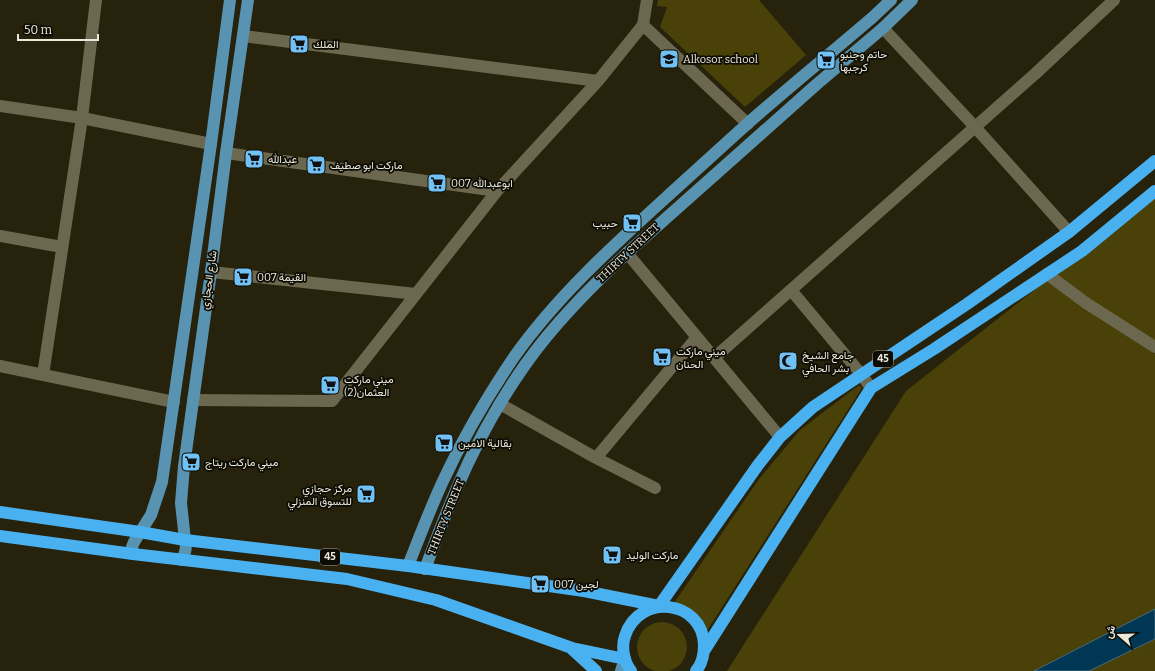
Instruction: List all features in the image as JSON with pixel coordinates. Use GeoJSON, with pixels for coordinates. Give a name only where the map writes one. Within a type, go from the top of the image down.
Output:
{"type":"FeatureCollection","features":[{"type":"Feature","properties":{"kind":"highway","name":"45"},"geometry":{"type":"LineString","coordinates":[[0,512],[185,540],[425,568],[584,591],[659,606],[758,465],[780,437],[813,407],[967,304],[1069,232],[1155,161]]}},
{"type":"Feature","properties":{"kind":"highway","name":"45"},"geometry":{"type":"LineString","coordinates":[[704,650],[871,388],[934,349],[1082,251],[1155,190]]}},
{"type":"Feature","properties":{"kind":"highway","name":"45"},"geometry":{"type":"LineString","coordinates":[[0,536],[133,554],[347,579],[436,600],[572,648],[625,659]]}},
{"type":"Feature","properties":{"kind":"highway"},"geometry":{"type":"LineString","coordinates":[[631,671],[625,659],[623,649],[627,629],[632,621],[650,608],[669,606],[688,614],[695,621],[704,639],[702,660],[696,671]]}},
{"type":"Feature","properties":{"kind":"highway"},"geometry":{"type":"LineString","coordinates":[[572,648],[596,671]]}},
{"type":"Feature","properties":{"kind":"main road"},"geometry":{"type":"LineString","coordinates":[[133,554],[132,547],[136,537],[151,514],[162,482],[211,144],[230,0]]}},
{"type":"Feature","properties":{"kind":"main road","name":"شارع الحجازي"},"geometry":{"type":"LineString","coordinates":[[182,560],[186,549],[181,503],[184,466],[248,0]]}},
{"type":"Feature","properties":{"kind":"main road","name":"THIRTY STREET"},"geometry":{"type":"LineString","coordinates":[[408,566],[442,483],[486,400],[514,357],[557,303],[642,219],[748,124],[891,0]]}},
{"type":"Feature","properties":{"kind":"main road","name":"THIRTY STREET"},"geometry":{"type":"LineString","coordinates":[[425,568],[457,489],[478,443],[524,366],[549,334],[569,311],[627,253],[817,84],[883,28],[912,0]]}},
{"type":"Feature","properties":{"kind":"main road"},"geometry":{"type":"LineString","coordinates":[[642,219],[652,231]]}},
{"type":"Feature","properties":{"kind":"main road"},"geometry":{"type":"LineString","coordinates":[[704,650],[706,671]]}},
{"type":"Feature","properties":{"kind":"main road"},"geometry":{"type":"LineString","coordinates":[[621,671],[625,659]]}},
{"type":"Feature","properties":{"kind":"street"},"geometry":{"type":"LineString","coordinates":[[43,374],[82,118],[96,0]]}},
{"type":"Feature","properties":{"kind":"street"},"geometry":{"type":"LineString","coordinates":[[193,400],[332,401],[497,191],[598,81],[643,25],[647,0]]}},
{"type":"Feature","properties":{"kind":"street"},"geometry":{"type":"LineString","coordinates":[[714,358],[1035,74],[1114,0]]}},
{"type":"Feature","properties":{"kind":"street"},"geometry":{"type":"LineString","coordinates":[[643,25],[748,124]]}},
{"type":"Feature","properties":{"kind":"street"},"geometry":{"type":"LineString","coordinates":[[883,28],[975,127],[1069,232]]}},
{"type":"Feature","properties":{"kind":"street"},"geometry":{"type":"LineString","coordinates":[[243,36],[598,81]]}},
{"type":"Feature","properties":{"kind":"street"},"geometry":{"type":"LineString","coordinates":[[0,106],[82,118],[211,144]]}},
{"type":"Feature","properties":{"kind":"street"},"geometry":{"type":"LineString","coordinates":[[226,153],[497,191]]}},
{"type":"Feature","properties":{"kind":"street"},"geometry":{"type":"LineString","coordinates":[[0,236],[62,247]]}},
{"type":"Feature","properties":{"kind":"street"},"geometry":{"type":"LineString","coordinates":[[627,253],[780,437]]}},
{"type":"Feature","properties":{"kind":"street"},"geometry":{"type":"LineString","coordinates":[[211,272],[416,294]]}},
{"type":"Feature","properties":{"kind":"street"},"geometry":{"type":"LineString","coordinates":[[1047,274],[1086,303],[1155,347]]}},
{"type":"Feature","properties":{"kind":"street"},"geometry":{"type":"LineString","coordinates":[[792,290],[871,388]]}},
{"type":"Feature","properties":{"kind":"street"},"geometry":{"type":"LineString","coordinates":[[596,458],[697,337]]}},
{"type":"Feature","properties":{"kind":"street"},"geometry":{"type":"LineString","coordinates":[[0,366],[174,402]]}},
{"type":"Feature","properties":{"kind":"street"},"geometry":{"type":"LineString","coordinates":[[500,404],[596,458],[656,488]]}},
{"type":"Feature","properties":{"kind":"shaded area"},"geometry":{"type":"Polygon","coordinates":[[[658,0],[759,0],[806,55],[745,107],[660,27],[667,7],[657,6],[658,0]]]}},
{"type":"Feature","properties":{"kind":"shaded area"},"geometry":{"type":"Polygon","coordinates":[[[1155,195],[1155,609],[1034,671],[727,671],[906,391],[1155,195]]]}},
{"type":"Feature","properties":{"kind":"shaded area"},"geometry":{"type":"Polygon","coordinates":[[[859,385],[862,388],[705,634],[674,603],[759,479],[800,430],[859,385]]]}},
{"type":"Feature","properties":{"kind":"shaded area"},"geometry":{"type":"Polygon","coordinates":[[[657,622],[667,622],[680,629],[687,642],[687,652],[680,665],[667,672],[657,672],[648,668],[641,661],[637,652],[637,642],[641,633],[648,626],[657,622]]]}},
{"type":"Feature","properties":{"kind":"shaded area"},"geometry":{"type":"Polygon","coordinates":[[[1155,639],[1155,671],[1089,671],[1155,639]]]}},
{"type":"Feature","properties":{"kind":"water"},"geometry":{"type":"Polygon","coordinates":[[[1155,609],[1155,639],[1089,671],[1034,671],[1155,609]]]}},
{"type":"Feature","properties":{"kind":"place","name":"الملك"},"geometry":{"type":"Point","coordinates":[299,44]}},
{"type":"Feature","properties":{"kind":"place","name":"Alkosor school"},"geometry":{"type":"Point","coordinates":[669,59]}},
{"type":"Feature","properties":{"kind":"place","name":"حاتم وجنبو كرجبها"},"geometry":{"type":"Point","coordinates":[826,60]}},
{"type":"Feature","properties":{"kind":"place","name":"عبدالله"},"geometry":{"type":"Point","coordinates":[254,159]}},
{"type":"Feature","properties":{"kind":"place","name":"ماركت ابو صطيف"},"geometry":{"type":"Point","coordinates":[316,165]}},
{"type":"Feature","properties":{"kind":"place","name":"ابوعبدالله 007"},"geometry":{"type":"Point","coordinates":[437,183]}},
{"type":"Feature","properties":{"kind":"place","name":"حبيب"},"geometry":{"type":"Point","coordinates":[632,223]}},
{"type":"Feature","properties":{"kind":"place","name":"القيمة 007"},"geometry":{"type":"Point","coordinates":[243,277]}},
{"type":"Feature","properties":{"kind":"place","name":"ميني ماركت الحنان"},"geometry":{"type":"Point","coordinates":[662,357]}},
{"type":"Feature","properties":{"kind":"place","name":"جامع الشيخ بشر الحافي"},"geometry":{"type":"Point","coordinates":[788,361]}},
{"type":"Feature","properties":{"kind":"place","name":"ميني ماركت العثمان(2)"},"geometry":{"type":"Point","coordinates":[330,385]}},
{"type":"Feature","properties":{"kind":"place","name":"بقالية الامين"},"geometry":{"type":"Point","coordinates":[444,443]}},
{"type":"Feature","properties":{"kind":"place","name":"ميني ماركت ريتاج"},"geometry":{"type":"Point","coordinates":[191,462]}},
{"type":"Feature","properties":{"kind":"place","name":"مركز حجازي للتسوق المنزلي"},"geometry":{"type":"Point","coordinates":[366,494]}},
{"type":"Feature","properties":{"kind":"place","name":"ماركت الوليد"},"geometry":{"type":"Point","coordinates":[612,555]}},
{"type":"Feature","properties":{"kind":"place","name":"لجين 007"},"geometry":{"type":"Point","coordinates":[540,584]}}]}
